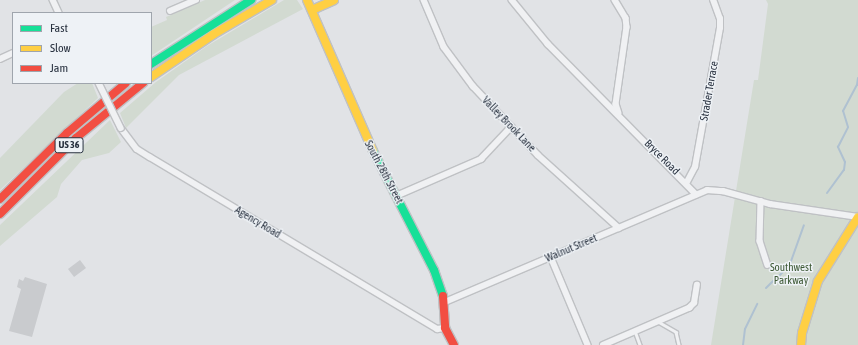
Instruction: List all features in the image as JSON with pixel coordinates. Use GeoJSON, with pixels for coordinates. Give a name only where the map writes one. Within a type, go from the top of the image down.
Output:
{"type":"FeatureCollection","features":[{"type":"Feature","properties":{"kind":"main road"},"geometry":{"type":"LineString","coordinates":[[152,63],[251,0]]}},
{"type":"Feature","properties":{"kind":"main road"},"geometry":{"type":"LineString","coordinates":[[152,76],[214,34],[272,0]]}},
{"type":"Feature","properties":{"kind":"main road","name":"South 28th Street"},"geometry":{"type":"LineString","coordinates":[[307,0],[362,130],[434,270],[445,302],[445,328],[454,345]]}},
{"type":"Feature","properties":{"kind":"main road"},"geometry":{"type":"LineString","coordinates":[[312,10],[334,0]]}},
{"type":"Feature","properties":{"kind":"main road","name":"US 36"},"geometry":{"type":"LineString","coordinates":[[0,199],[67,133],[125,84]]}},
{"type":"Feature","properties":{"kind":"main road","name":"US 36"},"geometry":{"type":"LineString","coordinates":[[0,214],[76,138],[142,84]]}},
{"type":"Feature","properties":{"kind":"main road"},"geometry":{"type":"LineString","coordinates":[[801,345],[804,327],[818,281],[858,217]]}},
{"type":"Feature","properties":{"kind":"street"},"geometry":{"type":"LineString","coordinates":[[53,0],[59,12]]}},
{"type":"Feature","properties":{"kind":"street"},"geometry":{"type":"LineString","coordinates":[[170,11],[196,0]]}},
{"type":"Feature","properties":{"kind":"street","name":"Valley Brook Lane"},"geometry":{"type":"LineString","coordinates":[[424,0],[444,46],[456,65],[538,155],[619,228]]}},
{"type":"Feature","properties":{"kind":"street","name":"Bryce Road"},"geometry":{"type":"LineString","coordinates":[[512,0],[548,44],[687,182],[696,194]]}},
{"type":"Feature","properties":{"kind":"street"},"geometry":{"type":"LineString","coordinates":[[615,0],[626,18],[628,26],[616,104],[620,115]]}},
{"type":"Feature","properties":{"kind":"street","name":"Strader Terrace"},"geometry":{"type":"LineString","coordinates":[[687,182],[695,167],[720,28],[720,20],[713,0]]}},
{"type":"Feature","properties":{"kind":"street"},"geometry":{"type":"LineString","coordinates":[[0,59],[12,53]]}},
{"type":"Feature","properties":{"kind":"street","name":"Agency Road"},"geometry":{"type":"LineString","coordinates":[[99,84],[121,128],[137,149],[437,329],[445,328]]}},
{"type":"Feature","properties":{"kind":"street"},"geometry":{"type":"LineString","coordinates":[[396,196],[481,159],[511,127]]}},
{"type":"Feature","properties":{"kind":"street"},"geometry":{"type":"LineString","coordinates":[[696,194],[715,189],[761,202],[858,217]]}},
{"type":"Feature","properties":{"kind":"street","name":"Walnut Street"},"geometry":{"type":"LineString","coordinates":[[445,302],[696,194]]}},
{"type":"Feature","properties":{"kind":"street"},"geometry":{"type":"LineString","coordinates":[[761,202],[760,241],[768,265]]}},
{"type":"Feature","properties":{"kind":"street"},"geometry":{"type":"LineString","coordinates":[[550,257],[588,345]]}},
{"type":"Feature","properties":{"kind":"street"},"geometry":{"type":"LineString","coordinates":[[603,345],[659,322],[694,303],[697,285]]}},
{"type":"Feature","properties":{"kind":"lane"},"geometry":{"type":"LineString","coordinates":[[659,322],[676,332],[680,345]]}},
{"type":"Feature","properties":{"kind":"lane"},"geometry":{"type":"LineString","coordinates":[[635,332],[640,345]]}},
{"type":"Feature","properties":{"kind":"green space"},"geometry":{"type":"Polygon","coordinates":[[[205,0],[235,0],[152,55],[152,27],[167,20],[166,17],[205,0]]]}},
{"type":"Feature","properties":{"kind":"green space"},"geometry":{"type":"Polygon","coordinates":[[[284,0],[297,0],[303,9],[179,75],[126,128],[120,113],[156,82],[207,46],[284,0]]]}},
{"type":"Feature","properties":{"kind":"green space","name":"Southwest Parkway"},"geometry":{"type":"Polygon","coordinates":[[[766,0],[858,0],[858,345],[711,345],[754,80],[758,80],[768,4],[766,0]]]}},
{"type":"Feature","properties":{"kind":"green space"},"geometry":{"type":"Polygon","coordinates":[[[76,84],[92,84],[98,98],[0,190],[0,158],[64,92],[76,84]]]}},
{"type":"Feature","properties":{"kind":"green space"},"geometry":{"type":"Polygon","coordinates":[[[110,120],[121,142],[109,153],[82,160],[61,184],[57,197],[0,246],[0,225],[110,120]]]}},
{"type":"Feature","properties":{"kind":"building"},"geometry":{"type":"Polygon","coordinates":[[[80,260],[86,268],[74,277],[68,269],[80,260]]]}},
{"type":"Feature","properties":{"kind":"building"},"geometry":{"type":"Polygon","coordinates":[[[25,277],[47,284],[32,337],[9,331],[21,289],[17,287],[19,279],[23,281],[25,277]]]}},
{"type":"Feature","properties":{"kind":"waterway"},"geometry":{"type":"LineString","coordinates":[[827,193],[844,170],[845,162],[838,147],[848,127],[843,111],[857,85],[858,78]]}},
{"type":"Feature","properties":{"kind":"waterway"},"geometry":{"type":"LineString","coordinates":[[779,276],[790,264],[804,225]]}},
{"type":"Feature","properties":{"kind":"waterway"},"geometry":{"type":"LineString","coordinates":[[766,288],[773,281]]}},
{"type":"Feature","properties":{"kind":"waterway"},"geometry":{"type":"LineString","coordinates":[[743,345],[745,329],[757,304]]}},
{"type":"Feature","properties":{"kind":"traffic: fast"},"geometry":{"type":"LineString","coordinates":[[152,63],[251,0]]}},
{"type":"Feature","properties":{"kind":"traffic: fast"},"geometry":{"type":"LineString","coordinates":[[373,151],[434,270],[443,296]]}},
{"type":"Feature","properties":{"kind":"traffic: slow"},"geometry":{"type":"LineString","coordinates":[[152,76],[214,34],[272,0]]}},
{"type":"Feature","properties":{"kind":"traffic: slow"},"geometry":{"type":"LineString","coordinates":[[307,0],[373,151]]}},
{"type":"Feature","properties":{"kind":"traffic: slow"},"geometry":{"type":"LineString","coordinates":[[312,10],[334,0]]}},
{"type":"Feature","properties":{"kind":"traffic: slow"},"geometry":{"type":"LineString","coordinates":[[801,345],[802,333],[818,281],[858,217]]}},
{"type":"Feature","properties":{"kind":"traffic: jam"},"geometry":{"type":"LineString","coordinates":[[0,199],[67,133],[125,84]]}},
{"type":"Feature","properties":{"kind":"traffic: jam"},"geometry":{"type":"LineString","coordinates":[[0,214],[76,138],[142,84]]}},
{"type":"Feature","properties":{"kind":"traffic: jam"},"geometry":{"type":"LineString","coordinates":[[443,296],[445,328],[454,345]]}}]}
